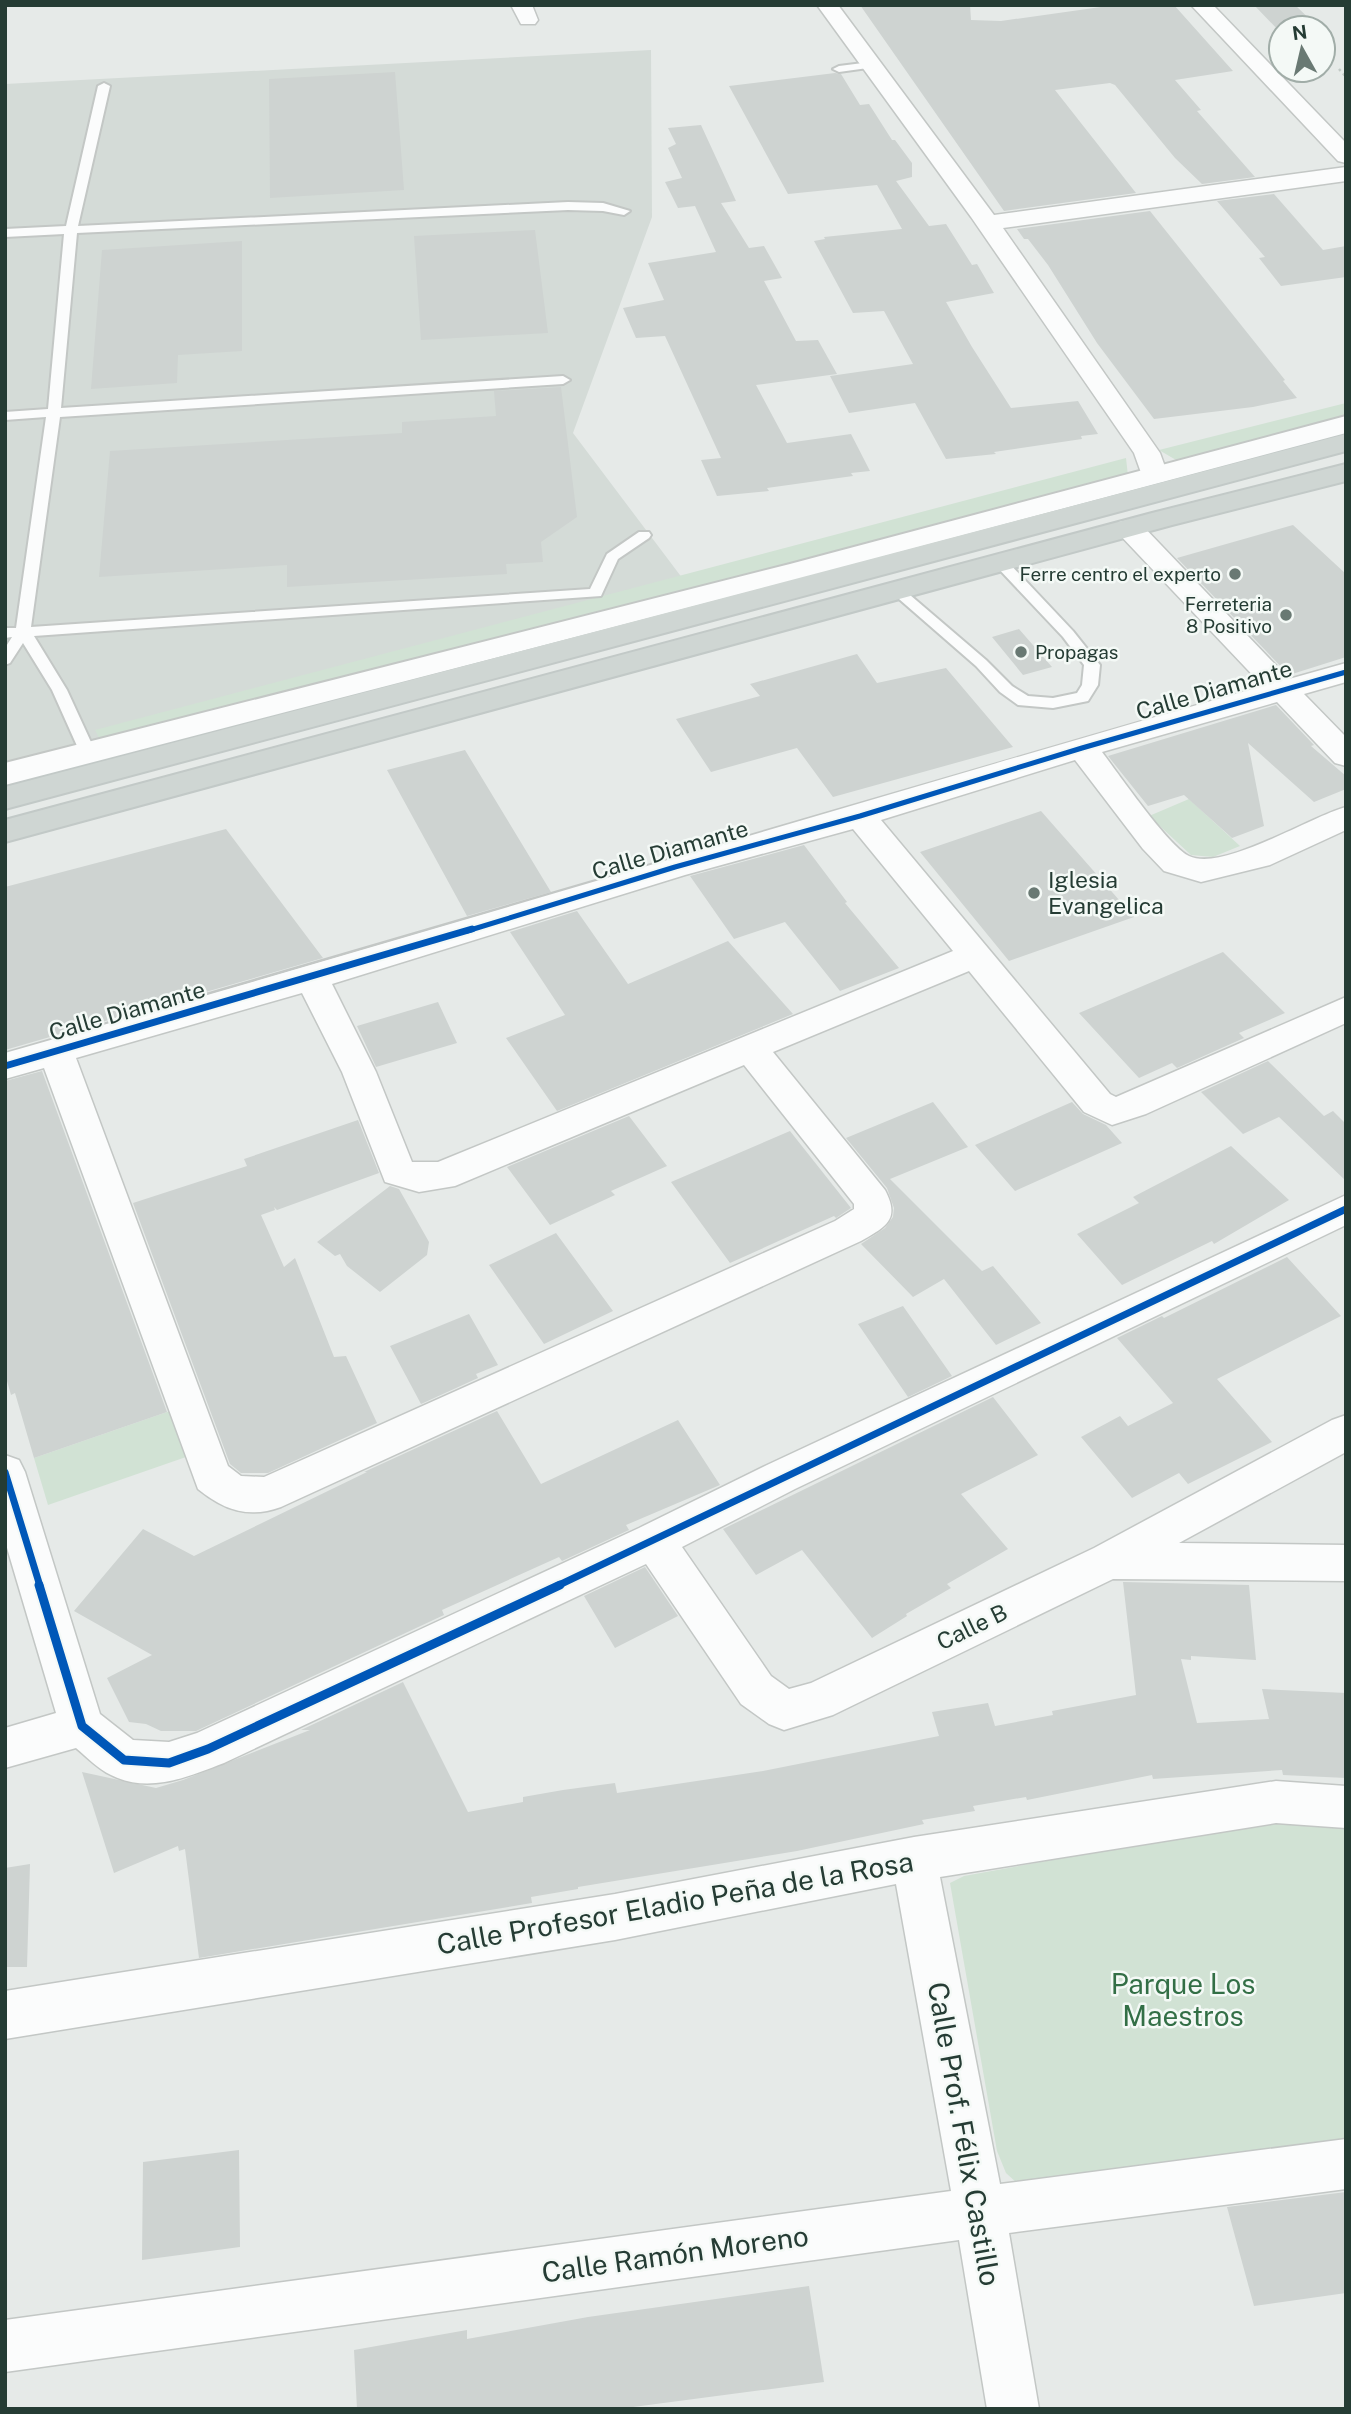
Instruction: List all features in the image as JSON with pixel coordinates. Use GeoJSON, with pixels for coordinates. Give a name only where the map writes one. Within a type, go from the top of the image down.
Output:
{"type":"FeatureCollection","features":[{"type":"Feature","properties":{"kind":"main road"},"geometry":{"type":"LineString","coordinates":[[5,798],[1346,442]]}},
{"type":"Feature","properties":{"kind":"main road"},"geometry":{"type":"LineString","coordinates":[[5,831],[1346,472]]}},
{"type":"Feature","properties":{"kind":"street"},"geometry":{"type":"LineString","coordinates":[[827,5],[987,223],[1147,453],[1154,475]]}},
{"type":"Feature","properties":{"kind":"street"},"geometry":{"type":"LineString","coordinates":[[1201,5],[1234,33],[1316,118],[1346,156]]}},
{"type":"Feature","properties":{"kind":"street"},"geometry":{"type":"LineString","coordinates":[[1215,5],[1234,33]]}},
{"type":"Feature","properties":{"kind":"street"},"geometry":{"type":"LineString","coordinates":[[1316,118],[1346,140]]}},
{"type":"Feature","properties":{"kind":"street"},"geometry":{"type":"LineString","coordinates":[[987,223],[1346,174]]}},
{"type":"Feature","properties":{"kind":"street"},"geometry":{"type":"LineString","coordinates":[[5,774],[800,570],[1346,424]]}},
{"type":"Feature","properties":{"kind":"street"},"geometry":{"type":"LineString","coordinates":[[1129,528],[1346,756]]}},
{"type":"Feature","properties":{"kind":"street","name":"Calle Diamante"},"geometry":{"type":"LineString","coordinates":[[5,1066],[312,978],[675,867],[860,816],[1082,748],[1346,672]]}},
{"type":"Feature","properties":{"kind":"street"},"geometry":{"type":"LineString","coordinates":[[1082,748],[1154,841],[1175,863],[1201,871],[1259,857],[1346,817]]}},
{"type":"Feature","properties":{"kind":"street"},"geometry":{"type":"LineString","coordinates":[[860,816],[1097,1103],[1112,1112],[1346,1009]]}},
{"type":"Feature","properties":{"kind":"street"},"geometry":{"type":"LineString","coordinates":[[312,978],[359,1072],[398,1172],[419,1178],[442,1177],[973,956]]}},
{"type":"Feature","properties":{"kind":"street"},"geometry":{"type":"LineString","coordinates":[[56,1052],[212,1477],[233,1493],[267,1495],[848,1231],[873,1216],[872,1200],[750,1048]]}},
{"type":"Feature","properties":{"kind":"street"},"geometry":{"type":"LineString","coordinates":[[5,1472],[19,1572],[82,1726],[124,1760],[169,1763],[208,1749],[654,1541],[780,1477],[1346,1209]]}},
{"type":"Feature","properties":{"kind":"street","name":"Calle B"},"geometry":{"type":"LineString","coordinates":[[654,1541],[756,1690],[784,1710],[818,1701],[1109,1560],[1346,1432]]}},
{"type":"Feature","properties":{"kind":"street"},"geometry":{"type":"LineString","coordinates":[[1109,1560],[1346,1563]]}},
{"type":"Feature","properties":{"kind":"street"},"geometry":{"type":"LineString","coordinates":[[5,1748],[82,1726]]}},
{"type":"Feature","properties":{"kind":"street","name":"Calle Profesor Eladio Peña de la Rosa"},"geometry":{"type":"LineString","coordinates":[[5,2015],[615,1917],[914,1860],[1276,1802],[1346,1807]]}},
{"type":"Feature","properties":{"kind":"street","name":"Calle Prof. Félix Castillo"},"geometry":{"type":"LineString","coordinates":[[914,1860],[980,2212],[1013,2409]]}},
{"type":"Feature","properties":{"kind":"street","name":"Calle Ramón Moreno"},"geometry":{"type":"LineString","coordinates":[[5,2346],[1346,2164]]}},
{"type":"Feature","properties":{"kind":"lane"},"geometry":{"type":"LineString","coordinates":[[839,69],[871,65]]}},
{"type":"Feature","properties":{"kind":"lane"},"geometry":{"type":"LineString","coordinates":[[5,660],[23,632],[54,413],[71,230],[104,86]]}},
{"type":"Feature","properties":{"kind":"lane"},"geometry":{"type":"LineString","coordinates":[[5,233],[568,206],[603,206],[624,211]]}},
{"type":"Feature","properties":{"kind":"lane"},"geometry":{"type":"LineString","coordinates":[[5,416],[563,380]]}},
{"type":"Feature","properties":{"kind":"lane"},"geometry":{"type":"LineString","coordinates":[[5,633],[596,593],[612,557],[644,535]]}},
{"type":"Feature","properties":{"kind":"lane"},"geometry":{"type":"LineString","coordinates":[[898,592],[981,663],[1006,689],[1024,701],[1052,703],[1082,697],[1090,685],[1092,665],[1069,634],[1001,563]]}},
{"type":"Feature","properties":{"kind":"lane"},"geometry":{"type":"LineString","coordinates":[[23,632],[43,656],[69,707],[88,753]]}},
{"type":"Feature","properties":{"kind":"path"},"geometry":{"type":"LineString","coordinates":[[1339,69],[1346,77]]}},
{"type":"Feature","properties":{"kind":"shaded area"},"geometry":{"type":"Polygon","coordinates":[[[651,50],[652,217],[573,433],[704,607],[5,792],[5,84],[651,50]]]}},
{"type":"Feature","properties":{"kind":"green space"},"geometry":{"type":"Polygon","coordinates":[[[1346,403],[1346,441],[1205,477],[1159,450],[1346,403]]]}},
{"type":"Feature","properties":{"kind":"green space"},"geometry":{"type":"Polygon","coordinates":[[[1126,458],[1128,476],[1119,497],[115,768],[95,730],[1126,458]]]}},
{"type":"Feature","properties":{"kind":"green space"},"geometry":{"type":"Polygon","coordinates":[[[1189,799],[1240,846],[1213,857],[1191,855],[1149,816],[1189,799]]]}},
{"type":"Feature","properties":{"kind":"green space"},"geometry":{"type":"Polygon","coordinates":[[[170,1411],[186,1457],[48,1505],[34,1458],[170,1411]]]}},
{"type":"Feature","properties":{"kind":"green space","name":"Parque Los Maestros"},"geometry":{"type":"Polygon","coordinates":[[[1277,1819],[1346,1825],[1346,2142],[1018,2184],[1006,2173],[997,2151],[950,1883],[964,1876],[1277,1819]]]}},
{"type":"Feature","properties":{"kind":"building"},"geometry":{"type":"Polygon","coordinates":[[[860,5],[970,5],[971,20],[1001,21],[1115,5],[1174,5],[1233,71],[1175,80],[1201,110],[1197,111],[1255,177],[1202,184],[1175,158],[1115,85],[1110,83],[1055,90],[1136,193],[1004,211],[860,5]]]}},
{"type":"Feature","properties":{"kind":"building"},"geometry":{"type":"Polygon","coordinates":[[[1254,5],[1295,5],[1304,14],[1267,14],[1267,18],[1254,5]]]}},
{"type":"Feature","properties":{"kind":"building"},"geometry":{"type":"Polygon","coordinates":[[[395,72],[404,190],[270,198],[269,79],[395,72]]]}},
{"type":"Feature","properties":{"kind":"building"},"geometry":{"type":"Polygon","coordinates":[[[841,74],[860,105],[869,104],[892,140],[895,140],[912,163],[912,177],[896,181],[929,226],[946,224],[972,265],[977,264],[994,293],[946,302],[1011,408],[1078,401],[1098,434],[1081,436],[1082,439],[994,452],[996,454],[946,459],[915,403],[849,413],[830,376],[913,364],[884,311],[853,313],[814,241],[825,239],[824,237],[902,229],[877,185],[788,194],[729,86],[841,74]]]}},
{"type":"Feature","properties":{"kind":"building"},"geometry":{"type":"Polygon","coordinates":[[[701,125],[736,201],[721,203],[749,248],[764,246],[782,278],[764,281],[796,341],[818,340],[837,374],[756,385],[787,443],[851,434],[870,471],[851,473],[853,476],[767,488],[769,491],[717,496],[701,460],[721,458],[665,336],[636,338],[623,308],[664,300],[648,263],[716,252],[695,206],[678,208],[665,182],[682,178],[668,148],[676,144],[668,128],[701,125]]]}},
{"type":"Feature","properties":{"kind":"building"},"geometry":{"type":"Polygon","coordinates":[[[1274,194],[1323,250],[1346,246],[1346,277],[1281,286],[1259,258],[1265,257],[1217,201],[1274,194]]]}},
{"type":"Feature","properties":{"kind":"building"},"geometry":{"type":"Polygon","coordinates":[[[1150,211],[1297,398],[1253,407],[1154,419],[1097,343],[1048,265],[1017,229],[1150,211]]]}},
{"type":"Feature","properties":{"kind":"building"},"geometry":{"type":"Polygon","coordinates":[[[535,230],[548,333],[421,340],[414,236],[535,230]]]}},
{"type":"Feature","properties":{"kind":"building"},"geometry":{"type":"Polygon","coordinates":[[[242,241],[242,351],[178,355],[177,383],[91,389],[102,250],[242,241]]]}},
{"type":"Feature","properties":{"kind":"building"},"geometry":{"type":"Polygon","coordinates":[[[561,387],[577,517],[541,542],[543,562],[506,564],[507,574],[287,587],[287,565],[99,577],[110,451],[402,433],[402,422],[496,416],[494,391],[561,387]]]}},
{"type":"Feature","properties":{"kind":"building","name":"Ferreteria 8 Positivo"},"geometry":{"type":"Polygon","coordinates":[[[1293,525],[1346,574],[1346,657],[1289,675],[1177,558],[1293,525]]]}},
{"type":"Feature","properties":{"kind":"building","name":"Propagas"},"geometry":{"type":"Polygon","coordinates":[[[1019,629],[1052,667],[1023,675],[992,637],[1019,629]]]}},
{"type":"Feature","properties":{"kind":"building"},"geometry":{"type":"Polygon","coordinates":[[[857,654],[877,683],[946,668],[1013,747],[833,797],[797,748],[711,772],[676,719],[760,696],[750,684],[857,654]]]}},
{"type":"Feature","properties":{"kind":"building"},"geometry":{"type":"Polygon","coordinates":[[[1276,705],[1314,745],[1311,746],[1346,776],[1346,789],[1314,802],[1248,743],[1264,826],[1232,838],[1184,795],[1148,806],[1108,756],[1276,705]]]}},
{"type":"Feature","properties":{"kind":"building"},"geometry":{"type":"Polygon","coordinates":[[[465,750],[551,892],[467,916],[387,770],[465,750]]]}},
{"type":"Feature","properties":{"kind":"building"},"geometry":{"type":"Polygon","coordinates":[[[1041,811],[1134,917],[1009,961],[920,852],[1041,811]]]}},
{"type":"Feature","properties":{"kind":"building"},"geometry":{"type":"Polygon","coordinates":[[[226,829],[323,958],[5,1050],[5,887],[226,829]]]}},
{"type":"Feature","properties":{"kind":"building"},"geometry":{"type":"Polygon","coordinates":[[[804,845],[847,902],[845,903],[899,968],[840,991],[785,922],[734,939],[690,876],[804,845]]]}},
{"type":"Feature","properties":{"kind":"building"},"geometry":{"type":"Polygon","coordinates":[[[577,911],[628,984],[728,941],[793,1014],[557,1111],[506,1038],[565,1015],[510,932],[577,911]]]}},
{"type":"Feature","properties":{"kind":"building"},"geometry":{"type":"Polygon","coordinates":[[[1223,952],[1285,1013],[1239,1033],[1244,1038],[1177,1068],[1172,1063],[1139,1078],[1079,1013],[1223,952]]]}},
{"type":"Feature","properties":{"kind":"building"},"geometry":{"type":"Polygon","coordinates":[[[438,1002],[457,1043],[376,1067],[357,1026],[438,1002]]]}},
{"type":"Feature","properties":{"kind":"building"},"geometry":{"type":"Polygon","coordinates":[[[1268,1061],[1324,1116],[1333,1111],[1346,1124],[1346,1181],[1279,1117],[1243,1134],[1201,1092],[1268,1061]]]}},
{"type":"Feature","properties":{"kind":"building"},"geometry":{"type":"Polygon","coordinates":[[[42,1071],[167,1412],[34,1458],[15,1393],[11,1395],[5,1374],[5,1081],[42,1071]]]}},
{"type":"Feature","properties":{"kind":"building"},"geometry":{"type":"Polygon","coordinates":[[[933,1102],[968,1147],[890,1179],[982,1271],[993,1266],[1041,1323],[996,1345],[944,1279],[913,1297],[861,1244],[885,1228],[893,1217],[894,1208],[887,1188],[846,1138],[933,1102]]]}},
{"type":"Feature","properties":{"kind":"building"},"geometry":{"type":"Polygon","coordinates":[[[1072,1102],[1083,1114],[1106,1125],[1122,1143],[1015,1191],[975,1145],[1072,1102]]]}},
{"type":"Feature","properties":{"kind":"building"},"geometry":{"type":"Polygon","coordinates":[[[629,1116],[667,1166],[611,1191],[615,1195],[550,1225],[507,1167],[629,1116]]]}},
{"type":"Feature","properties":{"kind":"building"},"geometry":{"type":"Polygon","coordinates":[[[358,1120],[379,1173],[277,1210],[274,1207],[275,1210],[261,1215],[284,1267],[295,1258],[334,1357],[346,1356],[377,1423],[268,1473],[241,1473],[230,1464],[133,1203],[247,1166],[244,1159],[358,1120]]]}},
{"type":"Feature","properties":{"kind":"building"},"geometry":{"type":"Polygon","coordinates":[[[790,1131],[851,1208],[836,1218],[834,1216],[730,1263],[671,1182],[790,1131]]]}},
{"type":"Feature","properties":{"kind":"building"},"geometry":{"type":"Polygon","coordinates":[[[1231,1146],[1289,1200],[1214,1244],[1212,1241],[1122,1285],[1077,1234],[1139,1203],[1133,1197],[1231,1146]]]}},
{"type":"Feature","properties":{"kind":"building"},"geometry":{"type":"Polygon","coordinates":[[[390,1186],[399,1189],[429,1242],[427,1255],[380,1292],[347,1266],[340,1254],[335,1256],[317,1242],[390,1186]]]}},
{"type":"Feature","properties":{"kind":"building"},"geometry":{"type":"Polygon","coordinates":[[[556,1233],[613,1311],[544,1344],[489,1265],[556,1233]]]}},
{"type":"Feature","properties":{"kind":"building"},"geometry":{"type":"Polygon","coordinates":[[[1287,1257],[1341,1316],[1217,1379],[1272,1442],[1188,1484],[1179,1473],[1132,1498],[1081,1437],[1120,1416],[1128,1426],[1173,1403],[1117,1338],[1162,1316],[1164,1318],[1287,1257]]]}},
{"type":"Feature","properties":{"kind":"building"},"geometry":{"type":"Polygon","coordinates":[[[903,1306],[952,1376],[908,1397],[858,1324],[903,1306]]]}},
{"type":"Feature","properties":{"kind":"building"},"geometry":{"type":"Polygon","coordinates":[[[469,1314],[498,1365],[476,1374],[478,1378],[421,1404],[390,1346],[469,1314]]]}},
{"type":"Feature","properties":{"kind":"building"},"geometry":{"type":"Polygon","coordinates":[[[993,1397],[1038,1455],[961,1494],[1008,1549],[947,1584],[951,1588],[872,1638],[802,1550],[756,1575],[723,1529],[993,1397]]]}},
{"type":"Feature","properties":{"kind":"building"},"geometry":{"type":"Polygon","coordinates":[[[497,1411],[541,1484],[678,1420],[720,1485],[626,1525],[629,1530],[562,1561],[559,1557],[442,1610],[444,1615],[196,1731],[161,1731],[146,1724],[129,1722],[107,1678],[152,1655],[74,1611],[143,1529],[194,1556],[367,1472],[364,1472],[497,1411]]]}},
{"type":"Feature","properties":{"kind":"building"},"geometry":{"type":"Polygon","coordinates":[[[645,1567],[678,1616],[615,1648],[584,1596],[645,1567]]]}},
{"type":"Feature","properties":{"kind":"building"},"geometry":{"type":"Polygon","coordinates":[[[1123,1582],[1249,1585],[1256,1660],[1191,1656],[1191,1660],[1181,1659],[1197,1723],[1269,1719],[1262,1689],[1346,1693],[1346,1778],[1283,1775],[1282,1770],[1153,1779],[1152,1775],[1027,1800],[1026,1797],[973,1806],[975,1811],[922,1820],[924,1824],[797,1851],[578,1887],[531,1897],[532,1903],[199,1958],[185,1849],[179,1851],[178,1846],[114,1873],[82,1772],[156,1788],[310,1730],[301,1730],[403,1682],[468,1812],[523,1802],[523,1797],[563,1790],[615,1783],[617,1793],[763,1771],[939,1736],[932,1712],[988,1703],[995,1726],[1053,1715],[1052,1711],[1136,1695],[1123,1582]]]}},
{"type":"Feature","properties":{"kind":"building"},"geometry":{"type":"Polygon","coordinates":[[[30,1864],[27,1967],[5,1967],[5,1868],[30,1864]]]}},
{"type":"Feature","properties":{"kind":"building"},"geometry":{"type":"Polygon","coordinates":[[[239,2150],[240,2247],[142,2260],[143,2162],[239,2150]]]}},
{"type":"Feature","properties":{"kind":"building"},"geometry":{"type":"Polygon","coordinates":[[[1346,2192],[1346,2293],[1254,2306],[1227,2207],[1346,2192]]]}},
{"type":"Feature","properties":{"kind":"building"},"geometry":{"type":"Polygon","coordinates":[[[809,2286],[824,2382],[618,2409],[357,2409],[354,2350],[467,2330],[467,2339],[588,2317],[809,2286]]]}},
{"type":"Feature","properties":{"kind":"cycle path"},"geometry":{"type":"LineString","coordinates":[[5,1066],[312,978],[675,867],[860,816],[1082,748],[1346,672]]}},
{"type":"Feature","properties":{"kind":"cycle path"},"geometry":{"type":"LineString","coordinates":[[5,1472],[82,1726],[124,1760],[169,1763],[208,1749],[654,1541],[781,1477],[1346,1209]]}},
{"type":"Feature","properties":{"kind":"place","name":"Ferre centro el experto"},"geometry":{"type":"Point","coordinates":[1235,574]}},
{"type":"Feature","properties":{"kind":"place","name":"Ferreteria 8 Positivo"},"geometry":{"type":"Point","coordinates":[1286,615]}},
{"type":"Feature","properties":{"kind":"place","name":"Propagas"},"geometry":{"type":"Point","coordinates":[1021,652]}},
{"type":"Feature","properties":{"kind":"place","name":"Iglesia Evangelica"},"geometry":{"type":"Point","coordinates":[1034,893]}}]}
